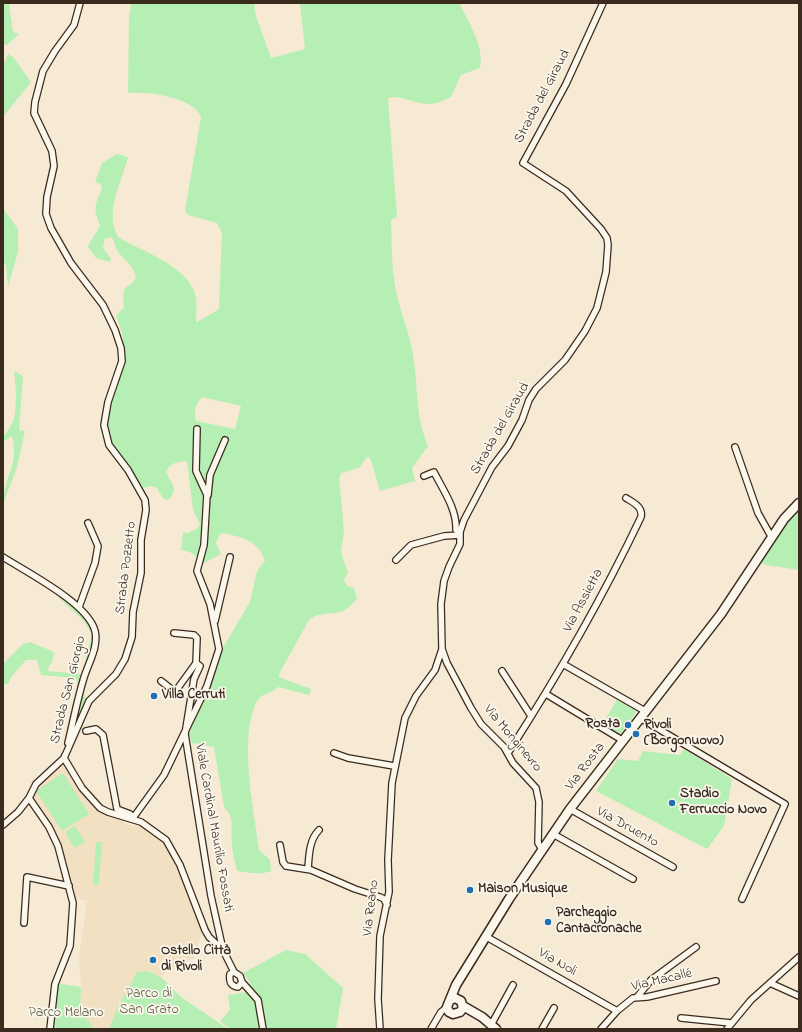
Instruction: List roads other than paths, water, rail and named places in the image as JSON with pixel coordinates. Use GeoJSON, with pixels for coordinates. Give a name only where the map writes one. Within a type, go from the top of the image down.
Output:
{"type":"FeatureCollection","features":[{"type":"Feature","properties":{"kind":"street","name":"Strada Pozzetto"},"geometry":{"type":"LineString","coordinates":[[64,758],[89,701],[116,674],[125,659],[132,637],[133,612],[141,573],[141,540],[146,510],[144,500],[128,470],[109,445],[104,425],[108,402],[122,361],[121,348],[115,330],[103,305],[71,263],[51,228],[46,214],[47,197],[54,166],[52,152],[34,113],[35,102],[43,71],[55,51],[70,34],[80,3]]}},
{"type":"Feature","properties":{"kind":"street","name":"Strada del Giraud"},"geometry":{"type":"LineString","coordinates":[[460,534],[464,520],[492,467],[508,446],[522,420],[529,400],[536,389],[565,360],[580,340],[594,316],[603,288],[608,245],[601,229],[566,191],[523,163],[566,84],[603,3]]}},
{"type":"Feature","properties":{"kind":"street"},"geometry":{"type":"LineString","coordinates":[[197,429],[196,470],[208,495]]}},
{"type":"Feature","properties":{"kind":"street"},"geometry":{"type":"LineString","coordinates":[[133,818],[164,775],[185,734],[214,670],[219,649],[210,604],[197,571],[204,545],[210,475],[225,440]]}},
{"type":"Feature","properties":{"kind":"street"},"geometry":{"type":"LineString","coordinates":[[735,447],[758,513],[772,538]]}},
{"type":"Feature","properties":{"kind":"street"},"geometry":{"type":"LineString","coordinates":[[424,476],[434,472],[452,508],[457,521],[456,530],[460,534]]}},
{"type":"Feature","properties":{"kind":"street","name":"Via Assietta"},"geometry":{"type":"LineString","coordinates":[[508,753],[546,694],[563,664],[592,612],[641,517],[642,512],[640,507],[626,498]]}},
{"type":"Feature","properties":{"kind":"street","name":"Via Rosta"},"geometry":{"type":"LineString","coordinates":[[454,1003],[461,977],[485,936],[542,849],[622,740],[721,614],[789,513],[799,502]]}},
{"type":"Feature","properties":{"kind":"street"},"geometry":{"type":"LineString","coordinates":[[80,607],[95,563],[98,546],[88,523]]}},
{"type":"Feature","properties":{"kind":"street"},"geometry":{"type":"LineString","coordinates":[[396,560],[411,545],[444,536],[460,534]]}},
{"type":"Feature","properties":{"kind":"street","name":"Via Reano"},"geometry":{"type":"LineString","coordinates":[[380,1029],[378,999],[380,936],[387,906],[394,766],[405,718],[416,696],[435,670],[442,649],[441,604],[444,581],[460,544],[460,534]]}},
{"type":"Feature","properties":{"kind":"street","name":"Strada San Giorgio"},"geometry":{"type":"LineString","coordinates":[[3,557],[80,607],[94,630],[95,639],[93,652],[83,680],[64,758]]}},
{"type":"Feature","properties":{"kind":"street"},"geometry":{"type":"LineString","coordinates":[[214,623],[230,557]]}},
{"type":"Feature","properties":{"kind":"street"},"geometry":{"type":"LineString","coordinates":[[161,681],[175,692],[196,663],[197,638],[194,635],[174,633]]}},
{"type":"Feature","properties":{"kind":"street","name":"Via Monginevro"},"geometry":{"type":"LineString","coordinates":[[442,649],[447,663],[470,708],[508,753],[513,762],[533,784],[538,792],[538,843],[542,849]]}},
{"type":"Feature","properties":{"kind":"street"},"geometry":{"type":"LineString","coordinates":[[185,734],[194,679],[200,666],[196,663]]}},
{"type":"Feature","properties":{"kind":"street"},"geometry":{"type":"LineString","coordinates":[[563,664],[785,804],[742,899]]}},
{"type":"Feature","properties":{"kind":"street"},"geometry":{"type":"LineString","coordinates":[[502,671],[531,716]]}},
{"type":"Feature","properties":{"kind":"street"},"geometry":{"type":"LineString","coordinates":[[546,694],[622,740]]}},
{"type":"Feature","properties":{"kind":"street"},"geometry":{"type":"LineString","coordinates":[[86,731],[96,729],[102,735],[117,809],[130,814],[133,818]]}},
{"type":"Feature","properties":{"kind":"street","name":"Viale Cardinal Maurilio Fossati"},"geometry":{"type":"LineString","coordinates":[[185,734],[207,876],[223,950]]}},
{"type":"Feature","properties":{"kind":"street"},"geometry":{"type":"LineString","coordinates":[[334,752],[348,758],[394,766]]}},
{"type":"Feature","properties":{"kind":"street"},"geometry":{"type":"LineString","coordinates":[[3,825],[18,812],[29,798],[36,784],[64,758],[82,788],[100,808],[108,812],[133,818],[151,828],[166,840],[173,850],[209,937],[223,950],[234,972],[240,976],[242,982],[258,1000],[263,1029]]}},
{"type":"Feature","properties":{"kind":"street"},"geometry":{"type":"LineString","coordinates":[[29,798],[49,828],[58,846],[73,903],[70,946],[55,984],[50,1029]]}},
{"type":"Feature","properties":{"kind":"street","name":"Via Druento"},"geometry":{"type":"LineString","coordinates":[[570,809],[673,867]]}},
{"type":"Feature","properties":{"kind":"street"},"geometry":{"type":"LineString","coordinates":[[308,869],[311,844],[314,836],[319,830]]}},
{"type":"Feature","properties":{"kind":"street"},"geometry":{"type":"LineString","coordinates":[[553,834],[633,880]]}},
{"type":"Feature","properties":{"kind":"street"},"geometry":{"type":"LineString","coordinates":[[280,844],[283,862],[286,866],[308,869],[355,889],[380,897],[384,899],[387,906]]}},
{"type":"Feature","properties":{"kind":"street"},"geometry":{"type":"LineString","coordinates":[[24,924],[27,877],[69,886]]}},
{"type":"Feature","properties":{"kind":"street"},"geometry":{"type":"LineString","coordinates":[[205,930],[212,929],[217,926]]}},
{"type":"Feature","properties":{"kind":"street","name":"Via Noli"},"geometry":{"type":"LineString","coordinates":[[485,936],[617,1011]]}},
{"type":"Feature","properties":{"kind":"street"},"geometry":{"type":"LineString","coordinates":[[637,996],[651,980],[696,947]]}},
{"type":"Feature","properties":{"kind":"street"},"geometry":{"type":"LineString","coordinates":[[727,1029],[752,1000],[799,957]]}},
{"type":"Feature","properties":{"kind":"street"},"geometry":{"type":"LineString","coordinates":[[234,972],[230,974],[229,980],[231,984],[238,987],[242,982]]}},
{"type":"Feature","properties":{"kind":"street","name":"Via Macallé"},"geometry":{"type":"LineString","coordinates":[[601,1029],[617,1011],[637,996],[646,997],[716,981]]}},
{"type":"Feature","properties":{"kind":"street"},"geometry":{"type":"LineString","coordinates":[[770,983],[799,996]]}},
{"type":"Feature","properties":{"kind":"street"},"geometry":{"type":"LineString","coordinates":[[492,1026],[513,985]]}},
{"type":"Feature","properties":{"kind":"street"},"geometry":{"type":"LineString","coordinates":[[454,1003],[451,1013],[470,1015],[492,1026]]}},
{"type":"Feature","properties":{"kind":"street"},"geometry":{"type":"LineString","coordinates":[[454,1003],[462,1010],[458,1014]]}},
{"type":"Feature","properties":{"kind":"street"},"geometry":{"type":"LineString","coordinates":[[454,1003],[482,1017],[492,1026]]}},
{"type":"Feature","properties":{"kind":"street"},"geometry":{"type":"LineString","coordinates":[[431,1029],[441,1012],[454,1003]]}},
{"type":"Feature","properties":{"kind":"street"},"geometry":{"type":"LineString","coordinates":[[542,1029],[554,1008]]}},
{"type":"Feature","properties":{"kind":"street"},"geometry":{"type":"LineString","coordinates":[[681,1018],[731,1023]]}},
{"type":"Feature","properties":{"kind":"place","name":"Villa Cerruti"},"geometry":{"type":"Point","coordinates":[154,696]}},
{"type":"Feature","properties":{"kind":"place","name":"Rosta"},"geometry":{"type":"Point","coordinates":[628,725]}},
{"type":"Feature","properties":{"kind":"place","name":"Rivoli (Borgonuovo)"},"geometry":{"type":"Point","coordinates":[636,734]}},
{"type":"Feature","properties":{"kind":"place","name":"Stadio Ferruccio Novo"},"geometry":{"type":"Point","coordinates":[672,803]}},
{"type":"Feature","properties":{"kind":"place","name":"Maison Musique"},"geometry":{"type":"Point","coordinates":[470,890]}},
{"type":"Feature","properties":{"kind":"place","name":"Parcheggio Cantacronache"},"geometry":{"type":"Point","coordinates":[548,922]}},
{"type":"Feature","properties":{"kind":"place","name":"Ostello Città di Rivoli"},"geometry":{"type":"Point","coordinates":[153,960]}},
{"type":"Feature","properties":{"kind":"park label","name":"Parco di San Grato"},"geometry":{"type":"Point","coordinates":[149,1004]}},
{"type":"Feature","properties":{"kind":"park label","name":"Parco Melano"},"geometry":{"type":"Point","coordinates":[66,1014]}}]}
